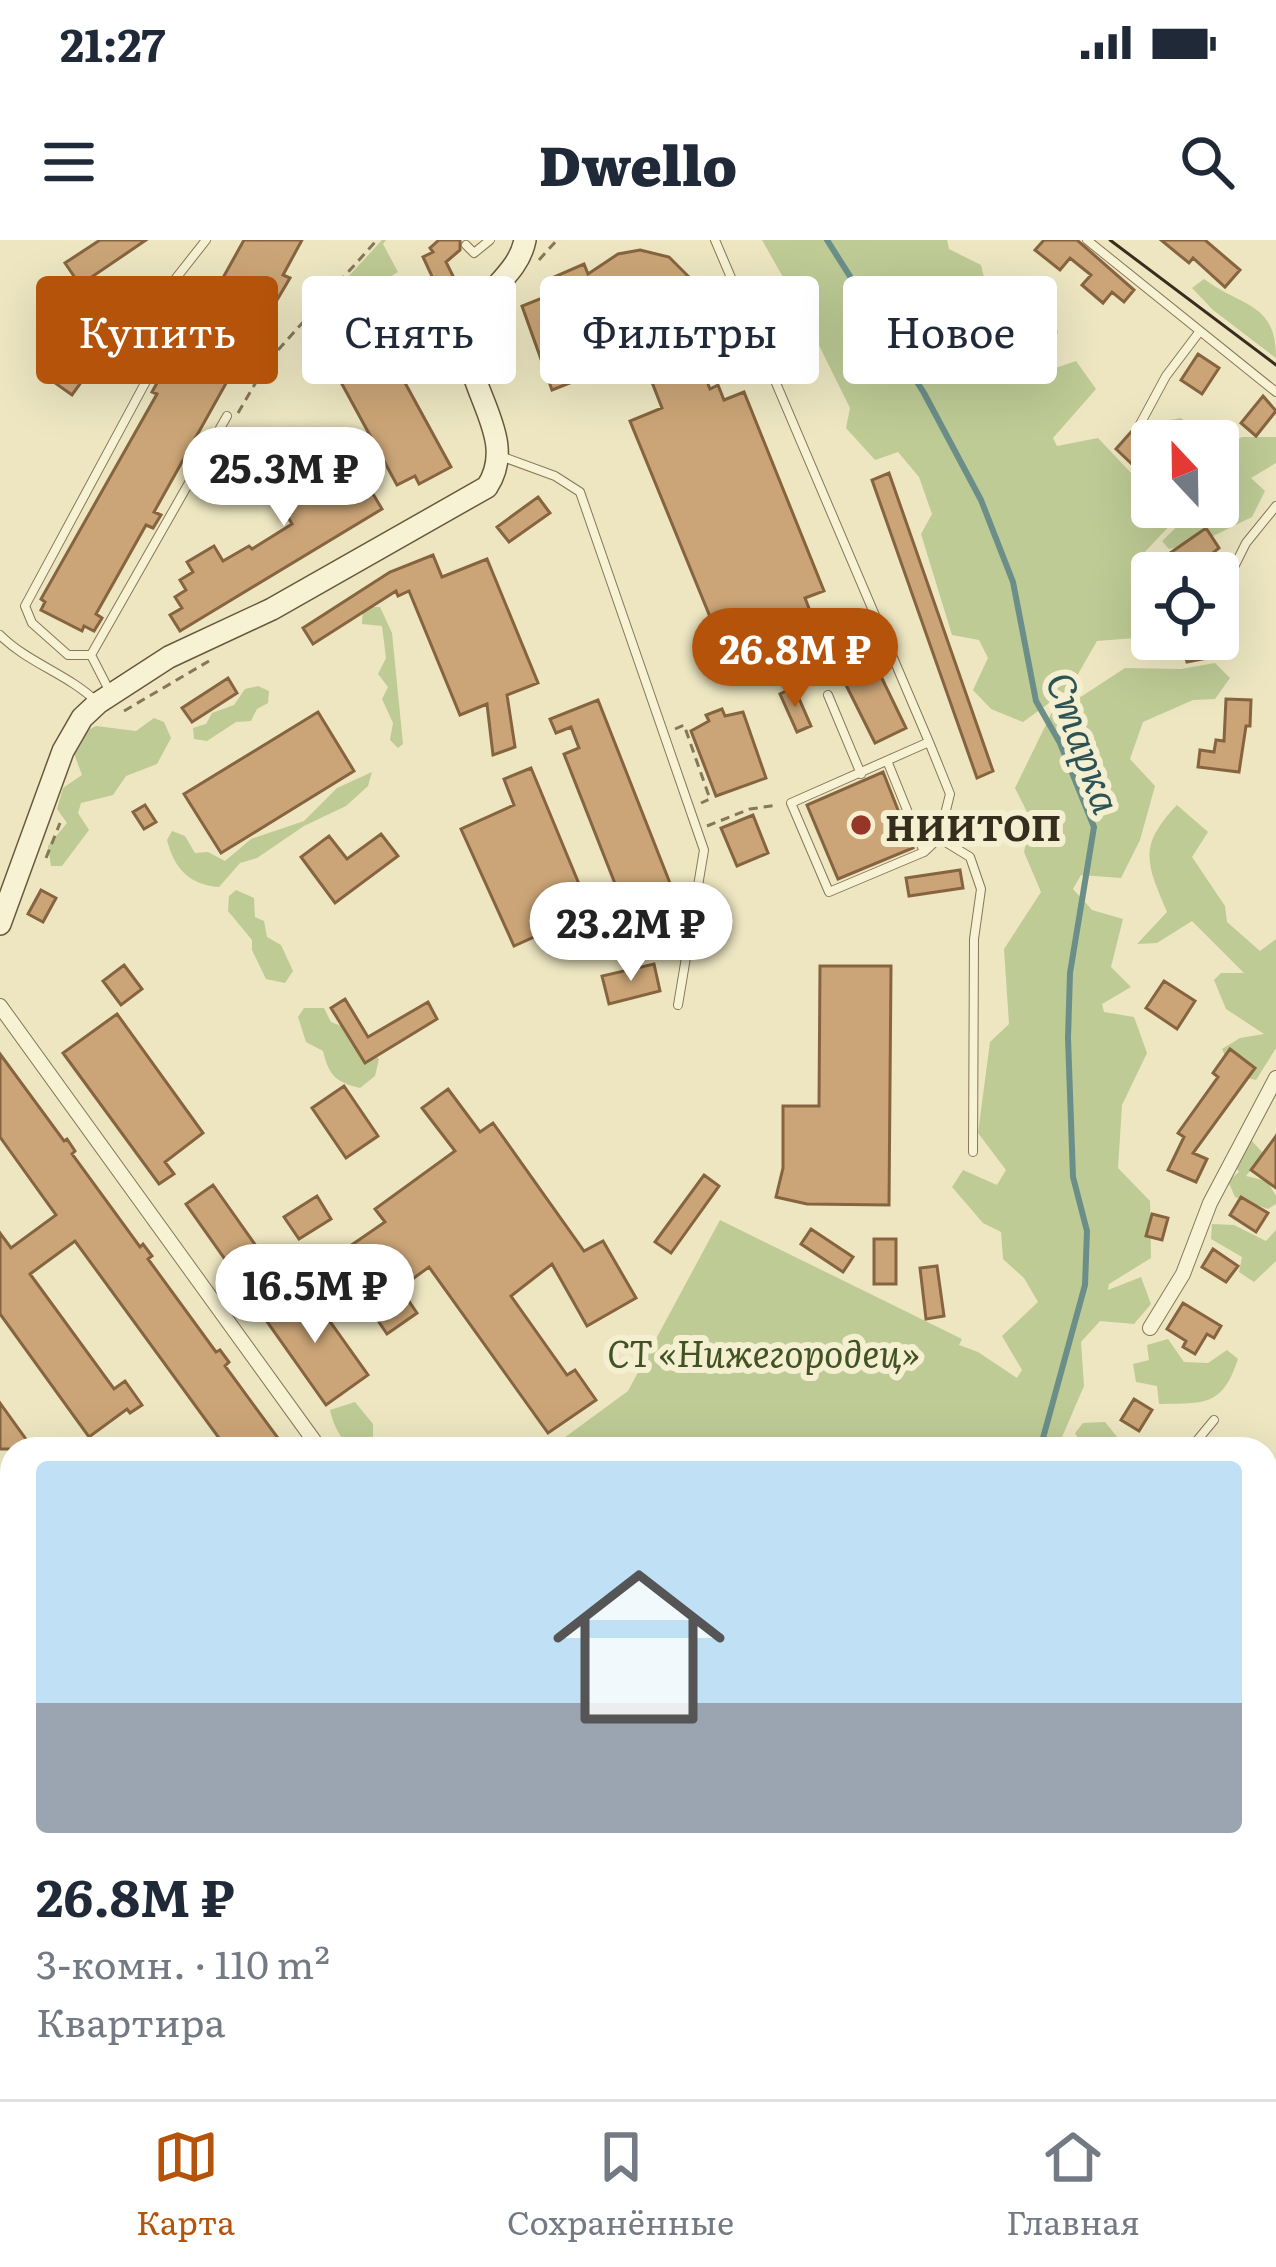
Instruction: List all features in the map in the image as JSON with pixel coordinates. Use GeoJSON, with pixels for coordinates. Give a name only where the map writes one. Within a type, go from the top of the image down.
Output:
{"type":"FeatureCollection","features":[{"type":"Feature","properties":{"kind":"street"},"geometry":{"type":"LineString","coordinates":[[0,924],[63,751],[82,718],[169,658],[272,609],[487,487],[500,455],[476,388],[468,345],[472,315],[509,272],[525,240]]}},
{"type":"Feature","properties":{"kind":"street"},"geometry":{"type":"LineString","coordinates":[[0,1006],[311,1437]]}},
{"type":"Feature","properties":{"kind":"street"},"geometry":{"type":"LineString","coordinates":[[1150,1328],[1183,1274],[1210,1203],[1274,1090]]}},
{"type":"Feature","properties":{"kind":"lane"},"geometry":{"type":"LineString","coordinates":[[178,276],[206,240]]}},
{"type":"Feature","properties":{"kind":"lane"},"geometry":{"type":"LineString","coordinates":[[466,245],[474,254],[490,240]]}},
{"type":"Feature","properties":{"kind":"lane"},"geometry":{"type":"LineString","coordinates":[[715,240],[929,742],[950,794],[940,838],[924,852],[829,892],[791,803],[929,742]]}},
{"type":"Feature","properties":{"kind":"lane"},"geometry":{"type":"LineString","coordinates":[[1087,240],[1276,392]]}},
{"type":"Feature","properties":{"kind":"lane"},"geometry":{"type":"LineString","coordinates":[[1142,420],[1166,376],[1200,331]]}},
{"type":"Feature","properties":{"kind":"lane"},"geometry":{"type":"LineString","coordinates":[[91,656],[68,655],[32,623],[25,605],[144,384]]}},
{"type":"Feature","properties":{"kind":"lane"},"geometry":{"type":"LineString","coordinates":[[91,656],[231,418]]}},
{"type":"Feature","properties":{"kind":"lane"},"geometry":{"type":"LineString","coordinates":[[500,455],[528,470],[555,476],[580,492],[662,734],[692,806],[704,850],[678,1005]]}},
{"type":"Feature","properties":{"kind":"lane"},"geometry":{"type":"LineString","coordinates":[[1239,557],[1276,506]]}},
{"type":"Feature","properties":{"kind":"lane"},"geometry":{"type":"LineString","coordinates":[[0,635],[16,651],[109,703]]}},
{"type":"Feature","properties":{"kind":"lane"},"geometry":{"type":"LineString","coordinates":[[91,656],[109,703]]}},
{"type":"Feature","properties":{"kind":"lane"},"geometry":{"type":"LineString","coordinates":[[828,695],[861,775]]}},
{"type":"Feature","properties":{"kind":"lane"},"geometry":{"type":"LineString","coordinates":[[888,763],[924,852]]}},
{"type":"Feature","properties":{"kind":"lane"},"geometry":{"type":"LineString","coordinates":[[940,838],[970,857],[981,889],[974,939],[973,1152]]}},
{"type":"Feature","properties":{"kind":"lane"},"geometry":{"type":"LineString","coordinates":[[1200,1437],[1214,1420]]}},
{"type":"Feature","properties":{"kind":"path"},"geometry":{"type":"LineString","coordinates":[[344,276],[377,240]]}},
{"type":"Feature","properties":{"kind":"path"},"geometry":{"type":"LineString","coordinates":[[231,418],[269,360],[302,323]]}},
{"type":"Feature","properties":{"kind":"path"},"geometry":{"type":"LineString","coordinates":[[202,478],[245,499]]}},
{"type":"Feature","properties":{"kind":"path"},"geometry":{"type":"LineString","coordinates":[[109,703],[209,661]]}},
{"type":"Feature","properties":{"kind":"path"},"geometry":{"type":"LineString","coordinates":[[662,734],[683,725],[706,779],[710,800],[692,806]]}},
{"type":"Feature","properties":{"kind":"path"},"geometry":{"type":"LineString","coordinates":[[698,830],[750,809],[791,803]]}},
{"type":"Feature","properties":{"kind":"path"},"geometry":{"type":"LineString","coordinates":[[45,861],[60,821]]}},
{"type":"Feature","properties":{"kind":"green space"},"geometry":{"type":"Polygon","coordinates":[[[386,240],[383,244],[398,272],[349,276],[386,240]]]}},
{"type":"Feature","properties":{"kind":"green space"},"geometry":{"type":"Polygon","coordinates":[[[762,240],[947,240],[949,249],[981,265],[984,276],[843,276],[843,384],[1057,384],[1057,367],[1076,361],[1096,389],[1053,438],[1057,446],[1098,438],[1131,473],[1131,528],[1167,528],[1145,552],[1131,552],[1131,638],[1097,641],[1070,688],[1023,722],[991,709],[973,690],[988,658],[979,640],[952,635],[921,534],[932,514],[919,477],[898,452],[875,460],[846,428],[850,408],[819,345],[819,276],[782,276],[762,240]]]}},
{"type":"Feature","properties":{"kind":"green space"},"geometry":{"type":"Polygon","coordinates":[[[1204,279],[1264,316],[1275,340],[1276,358],[1192,288],[1204,279]]]}},
{"type":"Feature","properties":{"kind":"green space"},"geometry":{"type":"Polygon","coordinates":[[[1276,437],[1276,463],[1251,478],[1265,491],[1252,517],[1239,523],[1239,439],[1276,437]]]}},
{"type":"Feature","properties":{"kind":"green space"},"geometry":{"type":"Polygon","coordinates":[[[1175,528],[1230,528],[1169,549],[1162,541],[1175,528]]]}},
{"type":"Feature","properties":{"kind":"green space"},"geometry":{"type":"Polygon","coordinates":[[[363,607],[380,607],[392,633],[403,744],[398,748],[390,740],[393,723],[382,699],[388,687],[378,674],[386,658],[382,626],[362,624],[363,607]]]}},
{"type":"Feature","properties":{"kind":"green space","name":"СТ «Нижегородец»"},"geometry":{"type":"Polygon","coordinates":[[[1215,663],[1230,678],[1215,699],[1193,700],[1143,722],[1130,759],[1155,786],[1140,840],[1121,878],[1081,875],[1073,889],[1092,910],[1123,919],[1111,967],[1131,987],[1102,1004],[1104,1012],[1134,1017],[1147,1053],[1122,1105],[1118,1168],[1150,1201],[1151,1258],[1109,1284],[1108,1290],[1141,1277],[1151,1304],[1134,1324],[1100,1321],[1081,1342],[1084,1386],[1062,1437],[565,1437],[628,1391],[720,1220],[962,1339],[959,1345],[1017,1378],[1022,1370],[1002,1336],[1038,1302],[1024,1278],[1003,1259],[1001,1232],[983,1223],[952,1187],[963,1170],[997,1185],[1006,1170],[978,1133],[990,1042],[1009,1024],[1004,949],[1041,892],[1024,852],[1031,820],[1015,788],[1054,708],[1076,700],[1125,668],[1181,669],[1215,663]]]}},
{"type":"Feature","properties":{"kind":"green space"},"geometry":{"type":"Polygon","coordinates":[[[258,686],[269,691],[268,703],[257,709],[251,721],[236,722],[207,741],[194,739],[193,728],[206,724],[212,713],[234,705],[245,689],[258,686]]]}},
{"type":"Feature","properties":{"kind":"green space"},"geometry":{"type":"Polygon","coordinates":[[[154,718],[164,722],[171,738],[157,764],[126,776],[113,795],[81,803],[78,813],[89,830],[62,866],[51,866],[48,846],[67,823],[57,809],[63,788],[82,775],[72,748],[76,736],[96,726],[136,731],[154,718]]]}},
{"type":"Feature","properties":{"kind":"green space"},"geometry":{"type":"Polygon","coordinates":[[[372,772],[368,786],[346,806],[304,826],[257,858],[240,863],[219,887],[191,879],[170,850],[167,840],[172,831],[185,836],[195,853],[208,852],[225,861],[251,839],[304,821],[337,788],[372,772]]]}},
{"type":"Feature","properties":{"kind":"green space"},"geometry":{"type":"Polygon","coordinates":[[[1177,805],[1208,832],[1192,857],[1225,906],[1227,922],[1260,951],[1276,939],[1276,1048],[1256,1080],[1234,1075],[1222,1049],[1240,1038],[1264,1034],[1226,1009],[1214,980],[1221,973],[1244,973],[1192,921],[1157,943],[1137,944],[1167,912],[1154,880],[1151,844],[1177,805]]]}},
{"type":"Feature","properties":{"kind":"green space"},"geometry":{"type":"Polygon","coordinates":[[[236,890],[254,898],[255,917],[264,921],[267,937],[281,945],[293,971],[285,983],[266,979],[252,940],[228,911],[229,896],[236,890]]]}},
{"type":"Feature","properties":{"kind":"green space"},"geometry":{"type":"Polygon","coordinates":[[[304,1008],[324,1008],[331,1022],[356,1032],[359,1045],[379,1059],[375,1076],[360,1088],[334,1076],[323,1051],[306,1042],[298,1017],[304,1008]]]}},
{"type":"Feature","properties":{"kind":"green space"},"geometry":{"type":"Polygon","coordinates":[[[1250,1139],[1264,1154],[1246,1176],[1267,1181],[1276,1196],[1276,1204],[1268,1209],[1235,1197],[1228,1181],[1239,1172],[1228,1157],[1250,1139]]]}},
{"type":"Feature","properties":{"kind":"green space"},"geometry":{"type":"Polygon","coordinates":[[[1212,1224],[1234,1225],[1266,1241],[1276,1230],[1276,1261],[1254,1282],[1239,1272],[1242,1257],[1211,1239],[1212,1224]]]}},
{"type":"Feature","properties":{"kind":"green space"},"geometry":{"type":"Polygon","coordinates":[[[241,1277],[256,1280],[264,1299],[258,1315],[246,1322],[227,1306],[227,1285],[241,1277]]]}},
{"type":"Feature","properties":{"kind":"green space"},"geometry":{"type":"Polygon","coordinates":[[[1168,1339],[1184,1362],[1208,1363],[1227,1350],[1238,1359],[1218,1394],[1200,1402],[1159,1404],[1157,1386],[1136,1382],[1133,1364],[1149,1360],[1147,1345],[1168,1339]]]}},
{"type":"Feature","properties":{"kind":"green space"},"geometry":{"type":"Polygon","coordinates":[[[355,1402],[373,1424],[373,1437],[342,1437],[330,1410],[355,1402]]]}},
{"type":"Feature","properties":{"kind":"green space"},"geometry":{"type":"Polygon","coordinates":[[[1105,1422],[1117,1437],[1077,1437],[1075,1433],[1083,1423],[1105,1422]]]}},
{"type":"Feature","properties":{"kind":"building"},"geometry":{"type":"Polygon","coordinates":[[[100,240],[146,240],[93,276],[74,276],[65,263],[100,240]]]}},
{"type":"Feature","properties":{"kind":"building"},"geometry":{"type":"Polygon","coordinates":[[[244,240],[302,240],[283,275],[290,278],[278,298],[278,276],[224,276],[244,240]]]}},
{"type":"Feature","properties":{"kind":"building"},"geometry":{"type":"Polygon","coordinates":[[[439,240],[460,240],[460,250],[446,262],[453,276],[432,276],[423,257],[433,252],[430,248],[439,240]]]}},
{"type":"Feature","properties":{"kind":"building"},"geometry":{"type":"Polygon","coordinates":[[[1044,240],[1077,240],[1134,290],[1124,302],[1112,292],[1103,303],[1082,285],[1091,275],[1070,258],[1060,270],[1035,250],[1044,240]]]}},
{"type":"Feature","properties":{"kind":"building"},"geometry":{"type":"Polygon","coordinates":[[[1161,240],[1205,240],[1240,270],[1225,287],[1193,258],[1189,263],[1161,240]]]}},
{"type":"Feature","properties":{"kind":"building"},"geometry":{"type":"Polygon","coordinates":[[[640,250],[669,257],[688,276],[556,276],[584,264],[588,274],[618,254],[640,250]]]}},
{"type":"Feature","properties":{"kind":"building"},"geometry":{"type":"Polygon","coordinates":[[[540,299],[540,356],[522,306],[540,299]]]}},
{"type":"Feature","properties":{"kind":"building"},"geometry":{"type":"Polygon","coordinates":[[[1198,354],[1219,368],[1202,394],[1181,380],[1198,354]]]}},
{"type":"Feature","properties":{"kind":"building"},"geometry":{"type":"Polygon","coordinates":[[[56,384],[80,384],[72,395],[56,384]]]}},
{"type":"Feature","properties":{"kind":"building"},"geometry":{"type":"Polygon","coordinates":[[[156,384],[226,384],[154,512],[161,515],[153,528],[146,525],[96,614],[102,618],[94,631],[84,626],[82,631],[41,610],[45,602],[41,599],[157,394],[152,392],[156,384]]]}},
{"type":"Feature","properties":{"kind":"building"},"geometry":{"type":"Polygon","coordinates":[[[342,384],[406,384],[451,467],[419,484],[415,476],[397,485],[342,384]]]}},
{"type":"Feature","properties":{"kind":"building"},"geometry":{"type":"Polygon","coordinates":[[[653,384],[708,384],[710,389],[718,385],[724,400],[744,392],[824,591],[805,598],[810,611],[722,646],[630,421],[662,408],[653,384]]]}},
{"type":"Feature","properties":{"kind":"building"},"geometry":{"type":"Polygon","coordinates":[[[1263,396],[1276,411],[1256,436],[1241,423],[1263,396]]]}},
{"type":"Feature","properties":{"kind":"building"},"geometry":{"type":"Polygon","coordinates":[[[1131,432],[1131,463],[1116,449],[1131,432]]]}},
{"type":"Feature","properties":{"kind":"building"},"geometry":{"type":"Polygon","coordinates":[[[337,434],[382,509],[180,631],[170,615],[182,608],[175,597],[186,590],[180,580],[193,572],[187,562],[214,546],[223,561],[292,524],[265,477],[337,434]]]}},
{"type":"Feature","properties":{"kind":"building"},"geometry":{"type":"Polygon","coordinates":[[[889,473],[993,771],[977,778],[872,480],[889,473]]]}},
{"type":"Feature","properties":{"kind":"building"},"geometry":{"type":"Polygon","coordinates":[[[538,497],[550,513],[509,542],[497,527],[538,497]]]}},
{"type":"Feature","properties":{"kind":"building"},"geometry":{"type":"Polygon","coordinates":[[[1206,528],[1219,548],[1214,552],[1172,552],[1206,528]]]}},
{"type":"Feature","properties":{"kind":"building"},"geometry":{"type":"Polygon","coordinates":[[[433,555],[442,577],[487,559],[538,683],[507,695],[515,747],[493,755],[487,704],[460,715],[409,591],[398,596],[396,591],[313,644],[303,628],[390,572],[433,555]]]}},
{"type":"Feature","properties":{"kind":"building"},"geometry":{"type":"Polygon","coordinates":[[[861,621],[879,660],[874,662],[906,728],[875,743],[842,677],[830,682],[812,643],[861,621]]]}},
{"type":"Feature","properties":{"kind":"building"},"geometry":{"type":"Polygon","coordinates":[[[228,678],[237,693],[192,722],[182,708],[228,678]]]}},
{"type":"Feature","properties":{"kind":"building"},"geometry":{"type":"Polygon","coordinates":[[[794,687],[811,726],[797,732],[780,694],[794,687]]]}},
{"type":"Feature","properties":{"kind":"building"},"geometry":{"type":"Polygon","coordinates":[[[1226,699],[1251,700],[1239,772],[1198,767],[1200,750],[1214,752],[1216,740],[1224,741],[1226,699]]]}},
{"type":"Feature","properties":{"kind":"building"},"geometry":{"type":"Polygon","coordinates":[[[598,700],[675,896],[627,914],[564,754],[579,748],[571,727],[556,733],[550,719],[598,700]]]}},
{"type":"Feature","properties":{"kind":"building"},"geometry":{"type":"Polygon","coordinates":[[[722,709],[725,716],[743,712],[766,778],[716,796],[691,731],[709,721],[706,715],[722,709]]]}},
{"type":"Feature","properties":{"kind":"building"},"geometry":{"type":"Polygon","coordinates":[[[318,712],[354,771],[221,853],[184,794],[318,712]]]}},
{"type":"Feature","properties":{"kind":"building"},"geometry":{"type":"Polygon","coordinates":[[[531,768],[579,884],[545,898],[558,926],[514,946],[461,829],[514,805],[504,779],[531,768]]]}},
{"type":"Feature","properties":{"kind":"building","name":"НИИТОП"},"geometry":{"type":"Polygon","coordinates":[[[883,772],[913,848],[838,879],[807,805],[883,772]]]}},
{"type":"Feature","properties":{"kind":"building"},"geometry":{"type":"Polygon","coordinates":[[[145,805],[156,822],[144,829],[133,812],[145,805]]]}},
{"type":"Feature","properties":{"kind":"building"},"geometry":{"type":"Polygon","coordinates":[[[753,815],[768,853],[737,866],[721,828],[753,815]]]}},
{"type":"Feature","properties":{"kind":"building"},"geometry":{"type":"Polygon","coordinates":[[[381,834],[398,856],[335,903],[301,857],[329,836],[347,859],[381,834]]]}},
{"type":"Feature","properties":{"kind":"building"},"geometry":{"type":"Polygon","coordinates":[[[960,870],[963,888],[909,896],[906,878],[960,870]]]}},
{"type":"Feature","properties":{"kind":"building"},"geometry":{"type":"Polygon","coordinates":[[[41,890],[56,898],[43,922],[28,914],[41,890]]]}},
{"type":"Feature","properties":{"kind":"building"},"geometry":{"type":"Polygon","coordinates":[[[654,964],[660,991],[609,1004],[602,976],[654,964]]]}},
{"type":"Feature","properties":{"kind":"building"},"geometry":{"type":"Polygon","coordinates":[[[124,965],[142,989],[121,1005],[103,981],[124,965]]]}},
{"type":"Feature","properties":{"kind":"building"},"geometry":{"type":"Polygon","coordinates":[[[820,966],[891,966],[889,1205],[807,1204],[776,1197],[783,1168],[783,1106],[819,1106],[820,966]]]}},
{"type":"Feature","properties":{"kind":"building"},"geometry":{"type":"Polygon","coordinates":[[[1164,981],[1195,1001],[1177,1029],[1146,1008],[1164,981]]]}},
{"type":"Feature","properties":{"kind":"building"},"geometry":{"type":"Polygon","coordinates":[[[345,999],[368,1037],[428,1002],[437,1019],[365,1063],[331,1008],[345,999]]]}},
{"type":"Feature","properties":{"kind":"building"},"geometry":{"type":"Polygon","coordinates":[[[117,1014],[203,1133],[165,1162],[174,1174],[159,1184],[63,1053],[117,1014]]]}},
{"type":"Feature","properties":{"kind":"building"},"geometry":{"type":"Polygon","coordinates":[[[1230,1049],[1255,1068],[1193,1153],[1207,1159],[1196,1182],[1168,1170],[1184,1137],[1178,1133],[1218,1077],[1213,1073],[1230,1049]]]}},
{"type":"Feature","properties":{"kind":"building"},"geometry":{"type":"Polygon","coordinates":[[[0,1054],[67,1139],[75,1151],[72,1154],[140,1247],[143,1244],[152,1256],[148,1259],[216,1352],[220,1350],[229,1362],[225,1366],[277,1437],[218,1437],[75,1241],[30,1274],[114,1389],[125,1381],[142,1405],[130,1413],[127,1409],[89,1437],[0,1314],[0,1233],[11,1248],[56,1215],[0,1137],[0,1054]]]}},
{"type":"Feature","properties":{"kind":"building"},"geometry":{"type":"Polygon","coordinates":[[[344,1086],[378,1136],[346,1158],[312,1108],[344,1086]]]}},
{"type":"Feature","properties":{"kind":"building"},"geometry":{"type":"Polygon","coordinates":[[[448,1089],[480,1132],[493,1123],[584,1251],[603,1241],[636,1298],[587,1326],[552,1264],[511,1296],[567,1375],[575,1370],[596,1400],[548,1433],[429,1267],[400,1288],[417,1313],[387,1334],[345,1272],[334,1279],[324,1264],[385,1222],[375,1209],[455,1151],[422,1108],[448,1089]]]}},
{"type":"Feature","properties":{"kind":"building"},"geometry":{"type":"Polygon","coordinates":[[[1276,1136],[1276,1188],[1251,1170],[1276,1136]]]}},
{"type":"Feature","properties":{"kind":"building"},"geometry":{"type":"Polygon","coordinates":[[[704,1175],[719,1186],[671,1253],[655,1242],[704,1175]]]}},
{"type":"Feature","properties":{"kind":"building"},"geometry":{"type":"Polygon","coordinates":[[[213,1185],[261,1253],[234,1272],[186,1204],[213,1185]]]}},
{"type":"Feature","properties":{"kind":"building"},"geometry":{"type":"Polygon","coordinates":[[[317,1196],[331,1219],[299,1239],[284,1217],[317,1196]]]}},
{"type":"Feature","properties":{"kind":"building"},"geometry":{"type":"Polygon","coordinates":[[[1241,1197],[1268,1213],[1256,1232],[1230,1215],[1241,1197]]]}},
{"type":"Feature","properties":{"kind":"building"},"geometry":{"type":"Polygon","coordinates":[[[1152,1214],[1168,1218],[1162,1240],[1146,1236],[1152,1214]]]}},
{"type":"Feature","properties":{"kind":"building"},"geometry":{"type":"Polygon","coordinates":[[[811,1229],[853,1257],[843,1272],[801,1244],[811,1229]]]}},
{"type":"Feature","properties":{"kind":"building"},"geometry":{"type":"Polygon","coordinates":[[[874,1239],[896,1239],[896,1284],[874,1284],[874,1239]]]}},
{"type":"Feature","properties":{"kind":"building"},"geometry":{"type":"Polygon","coordinates":[[[1213,1249],[1238,1266],[1226,1282],[1202,1267],[1213,1249]]]}},
{"type":"Feature","properties":{"kind":"building"},"geometry":{"type":"Polygon","coordinates":[[[937,1266],[944,1316],[926,1319],[920,1268],[937,1266]]]}},
{"type":"Feature","properties":{"kind":"building"},"geometry":{"type":"Polygon","coordinates":[[[297,1288],[315,1314],[321,1309],[368,1375],[326,1405],[261,1313],[297,1288]]]}},
{"type":"Feature","properties":{"kind":"building"},"geometry":{"type":"Polygon","coordinates":[[[1183,1303],[1221,1326],[1214,1338],[1207,1334],[1195,1354],[1183,1347],[1186,1341],[1167,1329],[1183,1303]]]}},
{"type":"Feature","properties":{"kind":"building"},"geometry":{"type":"Polygon","coordinates":[[[1134,1399],[1152,1410],[1139,1431],[1121,1420],[1134,1399]]]}},
{"type":"Feature","properties":{"kind":"building"},"geometry":{"type":"Polygon","coordinates":[[[0,1403],[24,1437],[0,1437],[0,1403]]]}},
{"type":"Feature","properties":{"kind":"waterway","name":"Старка"},"geometry":{"type":"LineString","coordinates":[[827,240],[924,393],[981,500],[1013,582],[1036,701],[1060,743],[1094,827],[1070,973],[1068,1038],[1073,1177],[1087,1231],[1085,1285],[1043,1437]]}},
{"type":"Feature","properties":{"kind":"tram line"},"geometry":{"type":"LineString","coordinates":[[1110,240],[1276,365]]}},
{"type":"Feature","properties":{"kind":"place","name":"НИИТОП"},"geometry":{"type":"Point","coordinates":[861,825]}}]}
